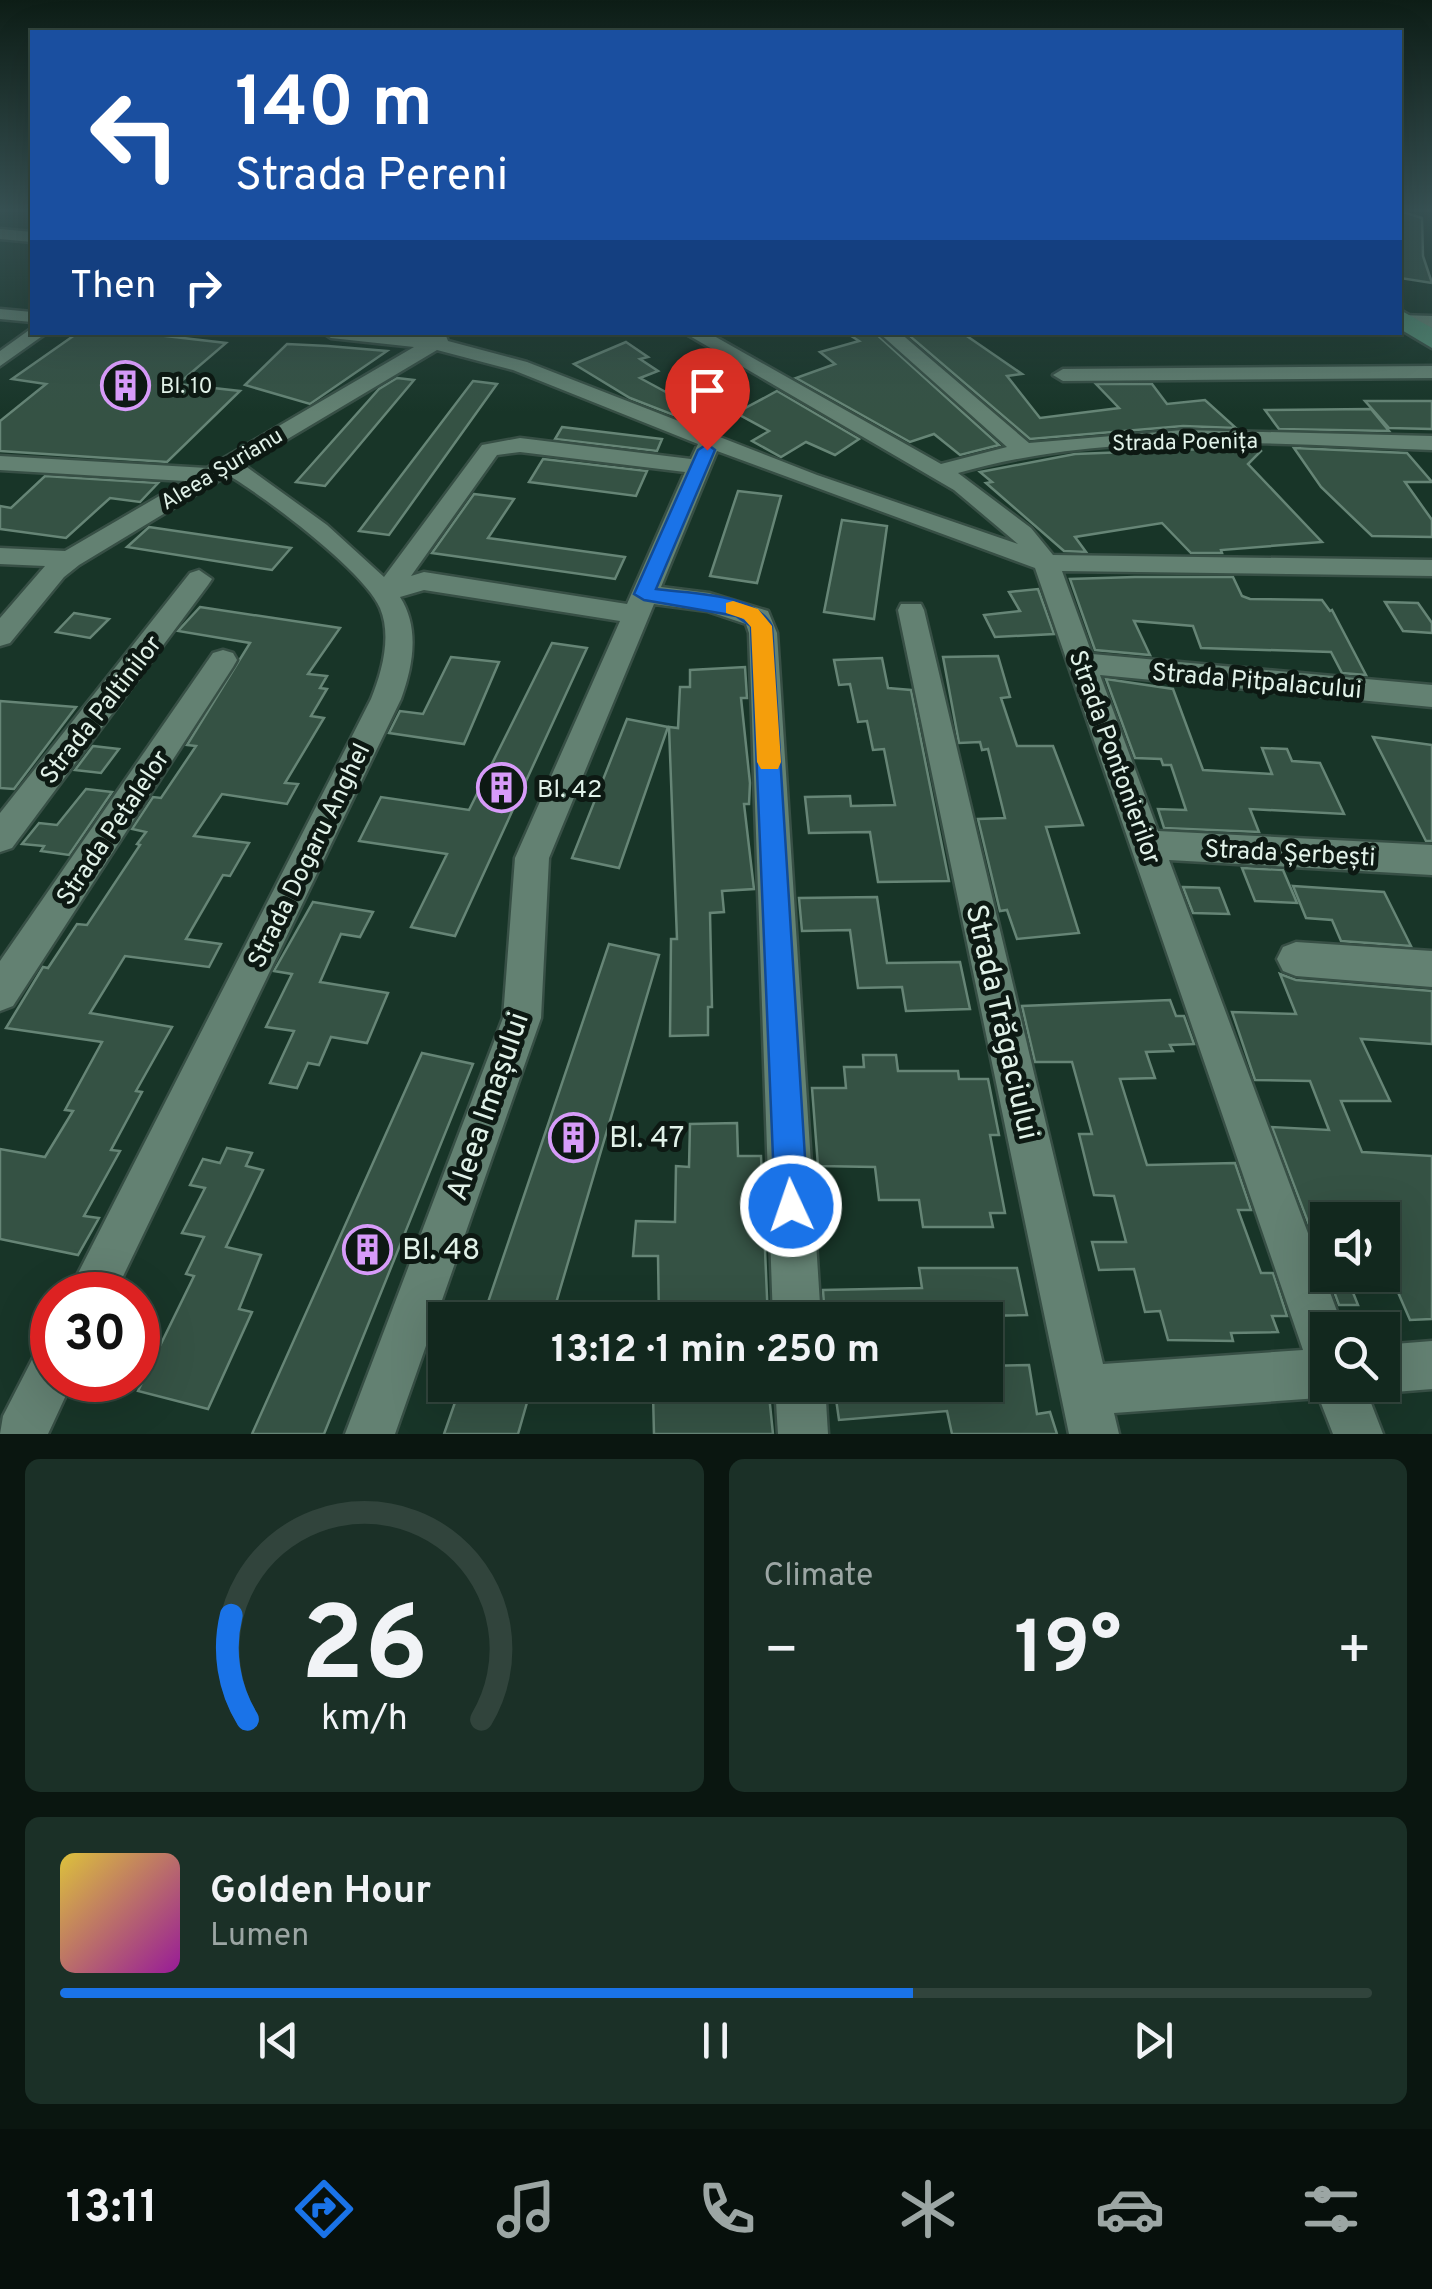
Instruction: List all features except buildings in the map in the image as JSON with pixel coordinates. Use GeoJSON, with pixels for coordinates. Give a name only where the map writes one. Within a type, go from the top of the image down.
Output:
{"type":"FeatureCollection","features":[{"type":"Feature","properties":{"kind":"street"},"geometry":{"type":"LineString","coordinates":[[4,314],[30,296]]}},
{"type":"Feature","properties":{"kind":"street"},"geometry":{"type":"LineString","coordinates":[[4,314],[30,317]]}},
{"type":"Feature","properties":{"kind":"street"},"geometry":{"type":"LineString","coordinates":[[1402,318],[1432,322]]}},
{"type":"Feature","properties":{"kind":"street"},"geometry":{"type":"LineString","coordinates":[[1402,318],[1432,340]]}},
{"type":"Feature","properties":{"kind":"street"},"geometry":{"type":"LineString","coordinates":[[0,360],[35,335]]}},
{"type":"Feature","properties":{"kind":"street"},"geometry":{"type":"LineString","coordinates":[[388,335],[445,338],[808,480],[1046,563],[1432,568]]}},
{"type":"Feature","properties":{"kind":"street","name":"Strada Pontonierilor"},"geometry":{"type":"LineString","coordinates":[[697,335],[940,472],[1022,533],[1046,563],[1314,1312]]}},
{"type":"Feature","properties":{"kind":"street"},"geometry":{"type":"LineString","coordinates":[[890,335],[1024,450]]}},
{"type":"Feature","properties":{"kind":"street","name":"Aleea Șurianu"},"geometry":{"type":"LineString","coordinates":[[0,636],[55,571],[70,559],[445,338]]}},
{"type":"Feature","properties":{"kind":"street"},"geometry":{"type":"LineString","coordinates":[[1063,375],[1432,372]]}},
{"type":"Feature","properties":{"kind":"street","name":"Strada Poenița"},"geometry":{"type":"LineString","coordinates":[[940,472],[1024,450],[1096,443],[1233,438],[1432,443]]}},
{"type":"Feature","properties":{"kind":"street","name":"Aleea Imașului"},"geometry":{"type":"LineString","coordinates":[[370,1434],[522,1018],[532,858],[710,441]]}},
{"type":"Feature","properties":{"kind":"street"},"geometry":{"type":"LineString","coordinates":[[390,600],[490,450],[520,446],[699,467]]}},
{"type":"Feature","properties":{"kind":"street"},"geometry":{"type":"LineString","coordinates":[[0,463],[217,470],[257,483],[390,600]]}},
{"type":"Feature","properties":{"kind":"street"},"geometry":{"type":"LineString","coordinates":[[0,556],[70,559]]}},
{"type":"Feature","properties":{"kind":"street","name":"Strada Paltinilor"},"geometry":{"type":"LineString","coordinates":[[0,838],[199,579]]}},
{"type":"Feature","properties":{"kind":"street"},"geometry":{"type":"LineString","coordinates":[[390,600],[424,581],[640,604],[741,610],[758,618],[763,634],[796,1302]]}},
{"type":"Feature","properties":{"kind":"street","name":"Strada Dogaru Anghel"},"geometry":{"type":"LineString","coordinates":[[101,1272],[386,699],[400,651],[390,600]]}},
{"type":"Feature","properties":{"kind":"street","name":"Strada Trăgaciului"},"geometry":{"type":"LineString","coordinates":[[912,610],[1089,1412]]}},
{"type":"Feature","properties":{"kind":"street","name":"Strada Petalelor"},"geometry":{"type":"LineString","coordinates":[[0,994],[223,660]]}},
{"type":"Feature","properties":{"kind":"street","name":"Strada Pitpalacului"},"geometry":{"type":"LineString","coordinates":[[1082,663],[1432,696]]}},
{"type":"Feature","properties":{"kind":"street","name":"Strada Șerbești"},"geometry":{"type":"LineString","coordinates":[[1148,844],[1432,860]]}},
{"type":"Feature","properties":{"kind":"street"},"geometry":{"type":"LineString","coordinates":[[1296,959],[1432,969]]}},
{"type":"Feature","properties":{"kind":"street"},"geometry":{"type":"LineString","coordinates":[[1400,1367],[1432,1364]]}},
{"type":"Feature","properties":{"kind":"street"},"geometry":{"type":"LineString","coordinates":[[1089,1412],[1310,1376]]}},
{"type":"Feature","properties":{"kind":"street"},"geometry":{"type":"LineString","coordinates":[[21,1434],[37,1402]]}},
{"type":"Feature","properties":{"kind":"street"},"geometry":{"type":"LineString","coordinates":[[801,1402],[803,1434]]}},
{"type":"Feature","properties":{"kind":"street"},"geometry":{"type":"LineString","coordinates":[[1346,1402],[1358,1434]]}},
{"type":"Feature","properties":{"kind":"slow traffic"},"geometry":{"type":"LineString","coordinates":[[733,608],[758,618],[763,634],[769,762]]}},
{"type":"Feature","properties":{"kind":"place","name":"Bl. 10"},"geometry":{"type":"Point","coordinates":[125,385]}},
{"type":"Feature","properties":{"kind":"place","name":"Bl. 42"},"geometry":{"type":"Point","coordinates":[502,788]}},
{"type":"Feature","properties":{"kind":"place","name":"Bl. 47"},"geometry":{"type":"Point","coordinates":[574,1137]}},
{"type":"Feature","properties":{"kind":"place","name":"Bl. 48"},"geometry":{"type":"Point","coordinates":[367,1249]}},
{"type":"Feature","properties":{"kind":"route"},"geometry":{"type":"LineString","coordinates":[[707,450],[644,594],[741,610],[758,618],[763,634],[791,1206]]}}]}
